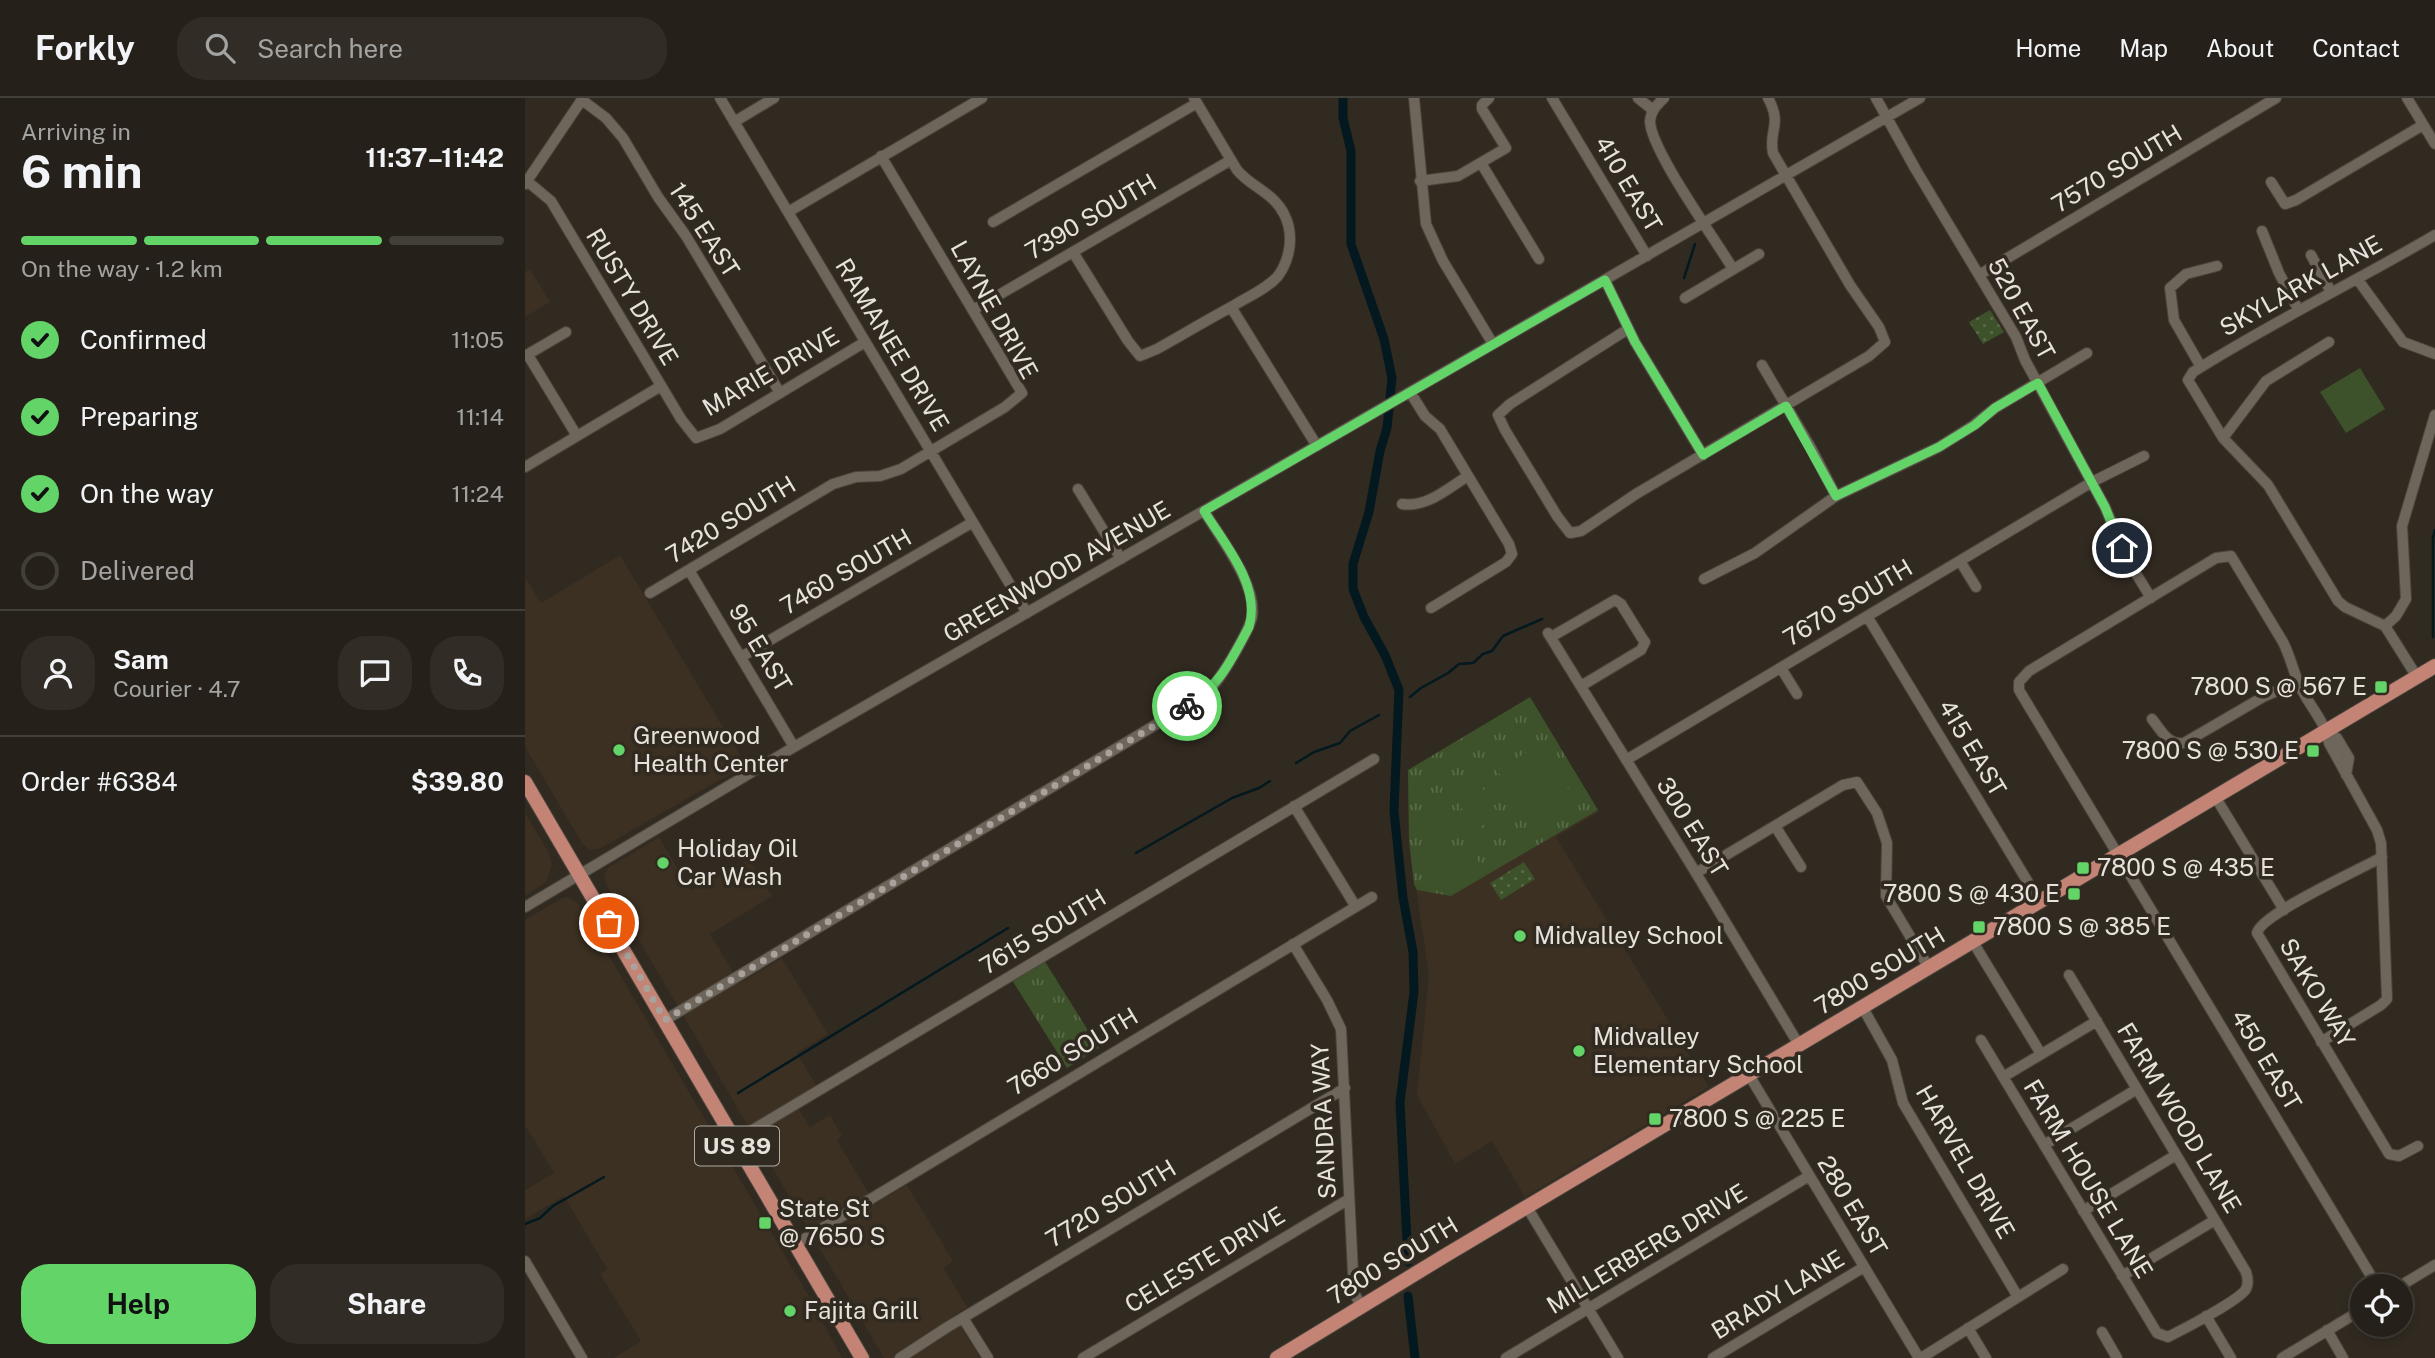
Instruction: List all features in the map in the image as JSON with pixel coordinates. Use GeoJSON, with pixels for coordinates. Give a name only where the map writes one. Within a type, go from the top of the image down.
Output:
{"type":"FeatureCollection","features":[{"type":"Feature","properties":{"kind":"main road","name":"7800 SOUTH"},"geometry":{"type":"LineString","coordinates":[[1277,1358],[2435,666]]}},
{"type":"Feature","properties":{"kind":"main road","name":"US 89"},"geometry":{"type":"LineString","coordinates":[[525,782],[862,1358]]}},
{"type":"Feature","properties":{"kind":"street","name":"RAMANEE DRIVE"},"geometry":{"type":"LineString","coordinates":[[720,98],[1027,613]]}},
{"type":"Feature","properties":{"kind":"street"},"geometry":{"type":"LineString","coordinates":[[734,122],[774,98]]}},
{"type":"Feature","properties":{"kind":"street"},"geometry":{"type":"LineString","coordinates":[[788,212],[982,98]]}},
{"type":"Feature","properties":{"kind":"street"},"geometry":{"type":"LineString","coordinates":[[1414,98],[1426,224],[1433,243],[1493,344]]}},
{"type":"Feature","properties":{"kind":"street"},"geometry":{"type":"LineString","coordinates":[[1420,181],[1452,178],[1506,148],[1482,109],[1482,105],[1489,98]]}},
{"type":"Feature","properties":{"kind":"street","name":"410 EAST"},"geometry":{"type":"LineString","coordinates":[[1552,98],[1647,256]]}},
{"type":"Feature","properties":{"kind":"street"},"geometry":{"type":"LineString","coordinates":[[1638,98],[1653,110]]}},
{"type":"Feature","properties":{"kind":"street"},"geometry":{"type":"LineString","coordinates":[[1664,98],[1653,110],[1652,131],[1666,160],[1733,270]]}},
{"type":"Feature","properties":{"kind":"street"},"geometry":{"type":"LineString","coordinates":[[1628,329],[1510,404],[1499,415],[1504,430],[1570,533],[1581,531],[1636,494],[1869,356],[1885,342],[1879,327],[1850,285],[1772,148],[1776,122],[1768,98]]}},
{"type":"Feature","properties":{"kind":"street","name":"520 EAST"},"geometry":{"type":"LineString","coordinates":[[1876,98],[1916,170],[2017,337],[2038,383],[2112,520],[2126,557],[2151,598]]}},
{"type":"Feature","properties":{"kind":"street","name":"GREENWOOD AVENUE"},"geometry":{"type":"LineString","coordinates":[[525,907],[795,747],[1920,98]]}},
{"type":"Feature","properties":{"kind":"street","name":"7570 SOUTH"},"geometry":{"type":"LineString","coordinates":[[1979,275],[2276,98]]}},
{"type":"Feature","properties":{"kind":"street"},"geometry":{"type":"LineString","coordinates":[[2407,98],[2435,144]]}},
{"type":"Feature","properties":{"kind":"street"},"geometry":{"type":"LineString","coordinates":[[526,182],[583,99]]}},
{"type":"Feature","properties":{"kind":"street","name":"145 EAST"},"geometry":{"type":"LineString","coordinates":[[583,99],[615,127],[658,197],[686,236],[780,393]]}},
{"type":"Feature","properties":{"kind":"street"},"geometry":{"type":"LineString","coordinates":[[993,222],[1195,101],[1245,179],[1276,201],[1289,227],[1290,239],[1285,264],[1277,277],[1231,307],[1140,356],[1073,252]]}},
{"type":"Feature","properties":{"kind":"street"},"geometry":{"type":"LineString","coordinates":[[2271,182],[2285,204],[2296,200],[2423,125]]}},
{"type":"Feature","properties":{"kind":"street","name":"LAYNE DRIVE"},"geometry":{"type":"LineString","coordinates":[[881,156],[1022,393],[1005,407],[931,451]]}},
{"type":"Feature","properties":{"kind":"street","name":"7390 SOUTH"},"geometry":{"type":"LineString","coordinates":[[972,310],[1231,160]]}},
{"type":"Feature","properties":{"kind":"street"},"geometry":{"type":"LineString","coordinates":[[1481,163],[1539,259]]}},
{"type":"Feature","properties":{"kind":"street","name":"RUSTY DRIVE"},"geometry":{"type":"LineString","coordinates":[[526,182],[551,201],[681,419],[697,438]]}},
{"type":"Feature","properties":{"kind":"street"},"geometry":{"type":"LineString","coordinates":[[2262,231],[2279,273],[2298,309]]}},
{"type":"Feature","properties":{"kind":"street","name":"SKYLARK LANE"},"geometry":{"type":"LineString","coordinates":[[2223,438],[2189,384],[2189,376],[2298,309],[2358,280],[2435,235]]}},
{"type":"Feature","properties":{"kind":"street"},"geometry":{"type":"LineString","coordinates":[[1685,298],[1759,254]]}},
{"type":"Feature","properties":{"kind":"street"},"geometry":{"type":"LineString","coordinates":[[2311,256],[2331,292]]}},
{"type":"Feature","properties":{"kind":"street"},"geometry":{"type":"LineString","coordinates":[[2201,367],[2177,328],[2169,292],[2173,284],[2186,274],[2217,266]]}},
{"type":"Feature","properties":{"kind":"street"},"geometry":{"type":"LineString","coordinates":[[1605,280],[1628,329],[1703,455]]}},
{"type":"Feature","properties":{"kind":"street"},"geometry":{"type":"LineString","coordinates":[[2358,280],[2403,342],[2435,354]]}},
{"type":"Feature","properties":{"kind":"street"},"geometry":{"type":"LineString","coordinates":[[1231,307],[1317,446]]}},
{"type":"Feature","properties":{"kind":"street"},"geometry":{"type":"LineString","coordinates":[[566,332],[526,356],[577,436]]}},
{"type":"Feature","properties":{"kind":"street","name":"MARIE DRIVE"},"geometry":{"type":"LineString","coordinates":[[697,438],[720,429],[865,342]]}},
{"type":"Feature","properties":{"kind":"street"},"geometry":{"type":"LineString","coordinates":[[2329,342],[2266,381],[2223,438],[2268,485],[2338,601],[2385,626],[2417,677]]}},
{"type":"Feature","properties":{"kind":"street"},"geometry":{"type":"LineString","coordinates":[[1704,579],[1755,553],[1836,496],[1939,447],[1975,425],[1995,408],[2087,353]]}},
{"type":"Feature","properties":{"kind":"street"},"geometry":{"type":"LineString","coordinates":[[1762,365],[1836,496]]}},
{"type":"Feature","properties":{"kind":"street"},"geometry":{"type":"LineString","coordinates":[[525,467],[661,386]]}},
{"type":"Feature","properties":{"kind":"street"},"geometry":{"type":"LineString","coordinates":[[1406,394],[1440,429],[1509,544],[1512,557],[1431,608]]}},
{"type":"Feature","properties":{"kind":"street"},"geometry":{"type":"LineString","coordinates":[[2385,626],[2396,616],[2406,599],[2402,526],[2435,415]]}},
{"type":"Feature","properties":{"kind":"street","name":"7420 SOUTH"},"geometry":{"type":"LineString","coordinates":[[650,593],[833,484],[844,479],[891,473],[931,451]]}},
{"type":"Feature","properties":{"kind":"street","name":"7670 SOUTH"},"geometry":{"type":"LineString","coordinates":[[1626,760],[2092,482],[2144,456]]}},
{"type":"Feature","properties":{"kind":"street"},"geometry":{"type":"LineString","coordinates":[[1402,504],[1424,503],[1468,476]]}},
{"type":"Feature","properties":{"kind":"street"},"geometry":{"type":"LineString","coordinates":[[1078,489],[1121,559]]}},
{"type":"Feature","properties":{"kind":"street"},"geometry":{"type":"LineString","coordinates":[[665,1020],[1205,695],[1222,675],[1249,627],[1252,607],[1250,590],[1204,511]]}},
{"type":"Feature","properties":{"kind":"street","name":"7460 SOUTH"},"geometry":{"type":"LineString","coordinates":[[741,657],[973,522]]}},
{"type":"Feature","properties":{"kind":"street"},"geometry":{"type":"LineString","coordinates":[[2151,598],[2216,558],[2231,556],[2283,642],[2298,682],[2327,731],[2329,743],[2377,830],[2382,857],[2387,999],[2321,1042]]}},
{"type":"Feature","properties":{"kind":"street"},"geometry":{"type":"LineString","coordinates":[[1960,561],[1976,587]]}},
{"type":"Feature","properties":{"kind":"street","name":"95 EAST"},"geometry":{"type":"LineString","coordinates":[[689,570],[795,747]]}},
{"type":"Feature","properties":{"kind":"street","name":"450 EAST"},"geometry":{"type":"LineString","coordinates":[[2151,598],[2029,671],[2019,682],[2019,690],[2370,1274]]}},
{"type":"Feature","properties":{"kind":"street","name":"300 EAST"},"geometry":{"type":"LineString","coordinates":[[1581,687],[1641,650],[1645,642],[1621,604],[1615,600],[1549,635],[1799,1045]]}},
{"type":"Feature","properties":{"kind":"street","name":"415 EAST"},"geometry":{"type":"LineString","coordinates":[[1867,616],[2040,902]]}},
{"type":"Feature","properties":{"kind":"street"},"geometry":{"type":"LineString","coordinates":[[1781,668],[1797,694]]}},
{"type":"Feature","properties":{"kind":"street"},"geometry":{"type":"LineString","coordinates":[[2152,719],[2171,742],[2184,743],[2263,697],[2298,682]]}},
{"type":"Feature","properties":{"kind":"street","name":"7615 SOUTH"},"geometry":{"type":"LineString","coordinates":[[734,1141],[1374,759]]}},
{"type":"Feature","properties":{"kind":"street"},"geometry":{"type":"LineString","coordinates":[[1696,873],[1843,785],[1857,782],[1877,813],[1887,843],[1886,896],[1929,968]]}},
{"type":"Feature","properties":{"kind":"street","name":"SAKO WAY"},"geometry":{"type":"LineString","coordinates":[[2216,798],[2284,910],[2260,925],[2257,933],[2389,1154],[2399,1156],[2418,1146]]}},
{"type":"Feature","properties":{"kind":"street"},"geometry":{"type":"LineString","coordinates":[[1294,806],[1356,906]]}},
{"type":"Feature","properties":{"kind":"street"},"geometry":{"type":"LineString","coordinates":[[1775,826],[1801,867]]}},
{"type":"Feature","properties":{"kind":"street"},"geometry":{"type":"LineString","coordinates":[[2284,910],[2343,875],[2382,857]]}},
{"type":"Feature","properties":{"kind":"street","name":"7660 SOUTH"},"geometry":{"type":"LineString","coordinates":[[796,1244],[1372,897]]}},
{"type":"Feature","properties":{"kind":"street"},"geometry":{"type":"LineString","coordinates":[[1973,942],[2041,1054]]}},
{"type":"Feature","properties":{"kind":"street","name":"SANDRA WAY"},"geometry":{"type":"LineString","coordinates":[[1293,944],[1336,1016],[1343,1044],[1354,1293],[1362,1307]]}},
{"type":"Feature","properties":{"kind":"street","name":"FARM WOOD LANE"},"geometry":{"type":"LineString","coordinates":[[2069,975],[2246,1272],[2248,1284],[2243,1293],[2206,1316]]}},
{"type":"Feature","properties":{"kind":"street","name":"HARVEL DRIVE"},"geometry":{"type":"LineString","coordinates":[[1863,1008],[1892,1060],[1906,1110],[2018,1297]]}},
{"type":"Feature","properties":{"kind":"street"},"geometry":{"type":"LineString","coordinates":[[2003,1077],[2097,1021]]}},
{"type":"Feature","properties":{"kind":"street","name":"FARM HOUSE LANE"},"geometry":{"type":"LineString","coordinates":[[1981,1040],[2153,1329],[2168,1337],[2206,1316]]}},
{"type":"Feature","properties":{"kind":"street","name":"280 EAST"},"geometry":{"type":"LineString","coordinates":[[1749,1076],[1920,1358]]}},
{"type":"Feature","properties":{"kind":"street","name":"7720 SOUTH"},"geometry":{"type":"LineString","coordinates":[[900,1358],[1345,1088]]}},
{"type":"Feature","properties":{"kind":"street"},"geometry":{"type":"LineString","coordinates":[[2044,1145],[2137,1089]]}},
{"type":"Feature","properties":{"kind":"street"},"geometry":{"type":"LineString","coordinates":[[2083,1211],[2176,1155]]}},
{"type":"Feature","properties":{"kind":"street","name":"MILLERBERG DRIVE"},"geometry":{"type":"LineString","coordinates":[[1506,1358],[1809,1176]]}},
{"type":"Feature","properties":{"kind":"street","name":"CELESTE DRIVE"},"geometry":{"type":"LineString","coordinates":[[1083,1358],[1349,1199]]}},
{"type":"Feature","properties":{"kind":"street"},"geometry":{"type":"LineString","coordinates":[[1527,1207],[1618,1358]]}},
{"type":"Feature","properties":{"kind":"street"},"geometry":{"type":"LineString","coordinates":[[2122,1276],[2215,1220]]}},
{"type":"Feature","properties":{"kind":"street"},"geometry":{"type":"LineString","coordinates":[[525,1261],[582,1358]]}},
{"type":"Feature","properties":{"kind":"street"},"geometry":{"type":"LineString","coordinates":[[2413,1278],[2435,1265]]}},
{"type":"Feature","properties":{"kind":"street","name":"BRADY LANE"},"geometry":{"type":"LineString","coordinates":[[1713,1358],[1864,1267]]}},
{"type":"Feature","properties":{"kind":"street"},"geometry":{"type":"LineString","coordinates":[[1920,1358],[2063,1269]]}},
{"type":"Feature","properties":{"kind":"street"},"geometry":{"type":"LineString","coordinates":[[2206,1316],[2231,1358]]}},
{"type":"Feature","properties":{"kind":"street"},"geometry":{"type":"LineString","coordinates":[[2282,1358],[2350,1317]]}},
{"type":"Feature","properties":{"kind":"street"},"geometry":{"type":"LineString","coordinates":[[963,1318],[988,1358]]}},
{"type":"Feature","properties":{"kind":"street"},"geometry":{"type":"LineString","coordinates":[[1968,1328],[1986,1358]]}},
{"type":"Feature","properties":{"kind":"street"},"geometry":{"type":"LineString","coordinates":[[2327,1330],[2343,1358]]}},
{"type":"Feature","properties":{"kind":"street"},"geometry":{"type":"LineString","coordinates":[[2102,1332],[2117,1358]]}},
{"type":"Feature","properties":{"kind":"shaded area"},"geometry":{"type":"Polygon","coordinates":[[[530,269],[550,302],[525,317],[525,272],[530,269]]]}},
{"type":"Feature","properties":{"kind":"shaded area"},"geometry":{"type":"Polygon","coordinates":[[[620,555],[746,765],[601,848],[590,850],[582,843],[525,747],[525,577],[541,603],[620,555]]]}},
{"type":"Feature","properties":{"kind":"shaded area","name":"Midvalley School"},"geometry":{"type":"Polygon","coordinates":[[[1530,697],[1599,812],[1556,837],[1709,1087],[1525,1197],[1492,1141],[1455,1164],[1417,1095],[1429,976],[1409,841],[1408,770],[1530,697]]]}},
{"type":"Feature","properties":{"kind":"shaded area"},"geometry":{"type":"Polygon","coordinates":[[[525,813],[549,853],[552,866],[546,882],[525,896],[525,813]]]}},
{"type":"Feature","properties":{"kind":"shaded area"},"geometry":{"type":"Polygon","coordinates":[[[659,837],[691,891],[749,859],[772,896],[710,934],[740,983],[782,958],[828,1034],[797,1053],[817,1087],[794,1101],[810,1127],[830,1115],[842,1136],[837,1140],[875,1204],[907,1185],[953,1261],[944,1268],[967,1307],[954,1315],[980,1358],[884,1358],[606,884],[604,876],[608,868],[659,837]]]}},
{"type":"Feature","properties":{"kind":"shaded area"},"geometry":{"type":"Polygon","coordinates":[[[568,897],[578,903],[811,1300],[842,1358],[614,1358],[641,1341],[600,1274],[607,1269],[564,1196],[525,1219],[525,1190],[554,1173],[525,1128],[525,920],[568,897]]]}},
{"type":"Feature","properties":{"kind":"green space"},"geometry":{"type":"Polygon","coordinates":[[[1990,310],[2004,332],[1983,344],[1969,322],[1990,310]]]}},
{"type":"Feature","properties":{"kind":"green space"},"geometry":{"type":"Polygon","coordinates":[[[2360,368],[2385,409],[2346,433],[2320,392],[2360,368]]]}},
{"type":"Feature","properties":{"kind":"green space"},"geometry":{"type":"Polygon","coordinates":[[[1530,697],[1598,810],[1451,896],[1417,890],[1409,841],[1408,770],[1530,697]]]}},
{"type":"Feature","properties":{"kind":"green space"},"geometry":{"type":"Polygon","coordinates":[[[1541,744],[1579,807],[1535,833],[1497,770],[1541,744]]]}},
{"type":"Feature","properties":{"kind":"green space"},"geometry":{"type":"Polygon","coordinates":[[[1478,781],[1499,815],[1475,830],[1454,796],[1478,781]]]}},
{"type":"Feature","properties":{"kind":"green space"},"geometry":{"type":"Polygon","coordinates":[[[1444,803],[1461,831],[1441,843],[1424,815],[1444,803]]]}},
{"type":"Feature","properties":{"kind":"green space"},"geometry":{"type":"Polygon","coordinates":[[[1453,849],[1474,856],[1488,873],[1451,895],[1445,893],[1425,856],[1439,850],[1453,849]]]}},
{"type":"Feature","properties":{"kind":"green space"},"geometry":{"type":"Polygon","coordinates":[[[1524,862],[1535,879],[1501,900],[1490,883],[1524,862]]]}},
{"type":"Feature","properties":{"kind":"green space"},"geometry":{"type":"Polygon","coordinates":[[[1044,960],[1099,1048],[1067,1068],[1012,980],[1044,960]]]}},
{"type":"Feature","properties":{"kind":"waterway"},"geometry":{"type":"LineString","coordinates":[[1343,98],[1343,118],[1351,151],[1351,244],[1384,339],[1392,378],[1387,428],[1369,512],[1353,564],[1353,589],[1399,690],[1394,811],[1403,898],[1413,952],[1414,992],[1400,1102],[1408,1262]]}},
{"type":"Feature","properties":{"kind":"waterway"},"geometry":{"type":"LineString","coordinates":[[1684,278],[1695,244]]}},
{"type":"Feature","properties":{"kind":"waterway"},"geometry":{"type":"LineString","coordinates":[[2433,637],[2435,530]]}},
{"type":"Feature","properties":{"kind":"waterway"},"geometry":{"type":"LineString","coordinates":[[1410,697],[1459,664],[1473,663],[1483,654],[1492,651],[1503,636],[1542,619]]}},
{"type":"Feature","properties":{"kind":"waterway"},"geometry":{"type":"LineString","coordinates":[[1296,763],[1314,752],[1340,743],[1350,731],[1379,715]]}},
{"type":"Feature","properties":{"kind":"waterway"},"geometry":{"type":"LineString","coordinates":[[1136,853],[1232,798],[1270,781]]}},
{"type":"Feature","properties":{"kind":"waterway"},"geometry":{"type":"LineString","coordinates":[[738,1093],[1008,928]]}},
{"type":"Feature","properties":{"kind":"waterway"},"geometry":{"type":"LineString","coordinates":[[525,1224],[540,1218],[553,1206],[604,1177]]}},
{"type":"Feature","properties":{"kind":"waterway"},"geometry":{"type":"LineString","coordinates":[[1408,1296],[1415,1358]]}},
{"type":"Feature","properties":{"kind":"way so far"},"geometry":{"type":"LineString","coordinates":[[609,923],[665,1020],[1187,706]]}},
{"type":"Feature","properties":{"kind":"place","name":"7800 S @ 567 E"},"geometry":{"type":"Point","coordinates":[2381,687]}},
{"type":"Feature","properties":{"kind":"place","name":"Greenwood Health Center"},"geometry":{"type":"Point","coordinates":[619,750]}},
{"type":"Feature","properties":{"kind":"place","name":"7800 S @ 530 E"},"geometry":{"type":"Point","coordinates":[2313,751]}},
{"type":"Feature","properties":{"kind":"place","name":"Holiday Oil Car Wash"},"geometry":{"type":"Point","coordinates":[663,863]}},
{"type":"Feature","properties":{"kind":"place","name":"7800 S @ 435 E"},"geometry":{"type":"Point","coordinates":[2083,868]}},
{"type":"Feature","properties":{"kind":"place","name":"7800 S @ 430 E"},"geometry":{"type":"Point","coordinates":[2074,894]}},
{"type":"Feature","properties":{"kind":"place","name":"7800 S @ 385 E"},"geometry":{"type":"Point","coordinates":[1979,927]}},
{"type":"Feature","properties":{"kind":"place","name":"Midvalley School"},"geometry":{"type":"Point","coordinates":[1520,936]}},
{"type":"Feature","properties":{"kind":"place","name":"Midvalley Elementary School"},"geometry":{"type":"Point","coordinates":[1579,1051]}},
{"type":"Feature","properties":{"kind":"place","name":"7800 S @ 225 E"},"geometry":{"type":"Point","coordinates":[1655,1119]}},
{"type":"Feature","properties":{"kind":"place","name":"State St @ 7650 S"},"geometry":{"type":"Point","coordinates":[765,1223]}},
{"type":"Feature","properties":{"kind":"place","name":"Fajita Grill"},"geometry":{"type":"Point","coordinates":[790,1311]}},
{"type":"Feature","properties":{"kind":"route"},"geometry":{"type":"LineString","coordinates":[[1187,706],[1205,695],[1217,683],[1252,617],[1250,590],[1204,511],[1605,280],[1635,342],[1703,455],[1786,406],[1836,496],[1939,447],[1975,425],[1995,408],[2038,383],[2112,520],[2122,548]]}}]}
